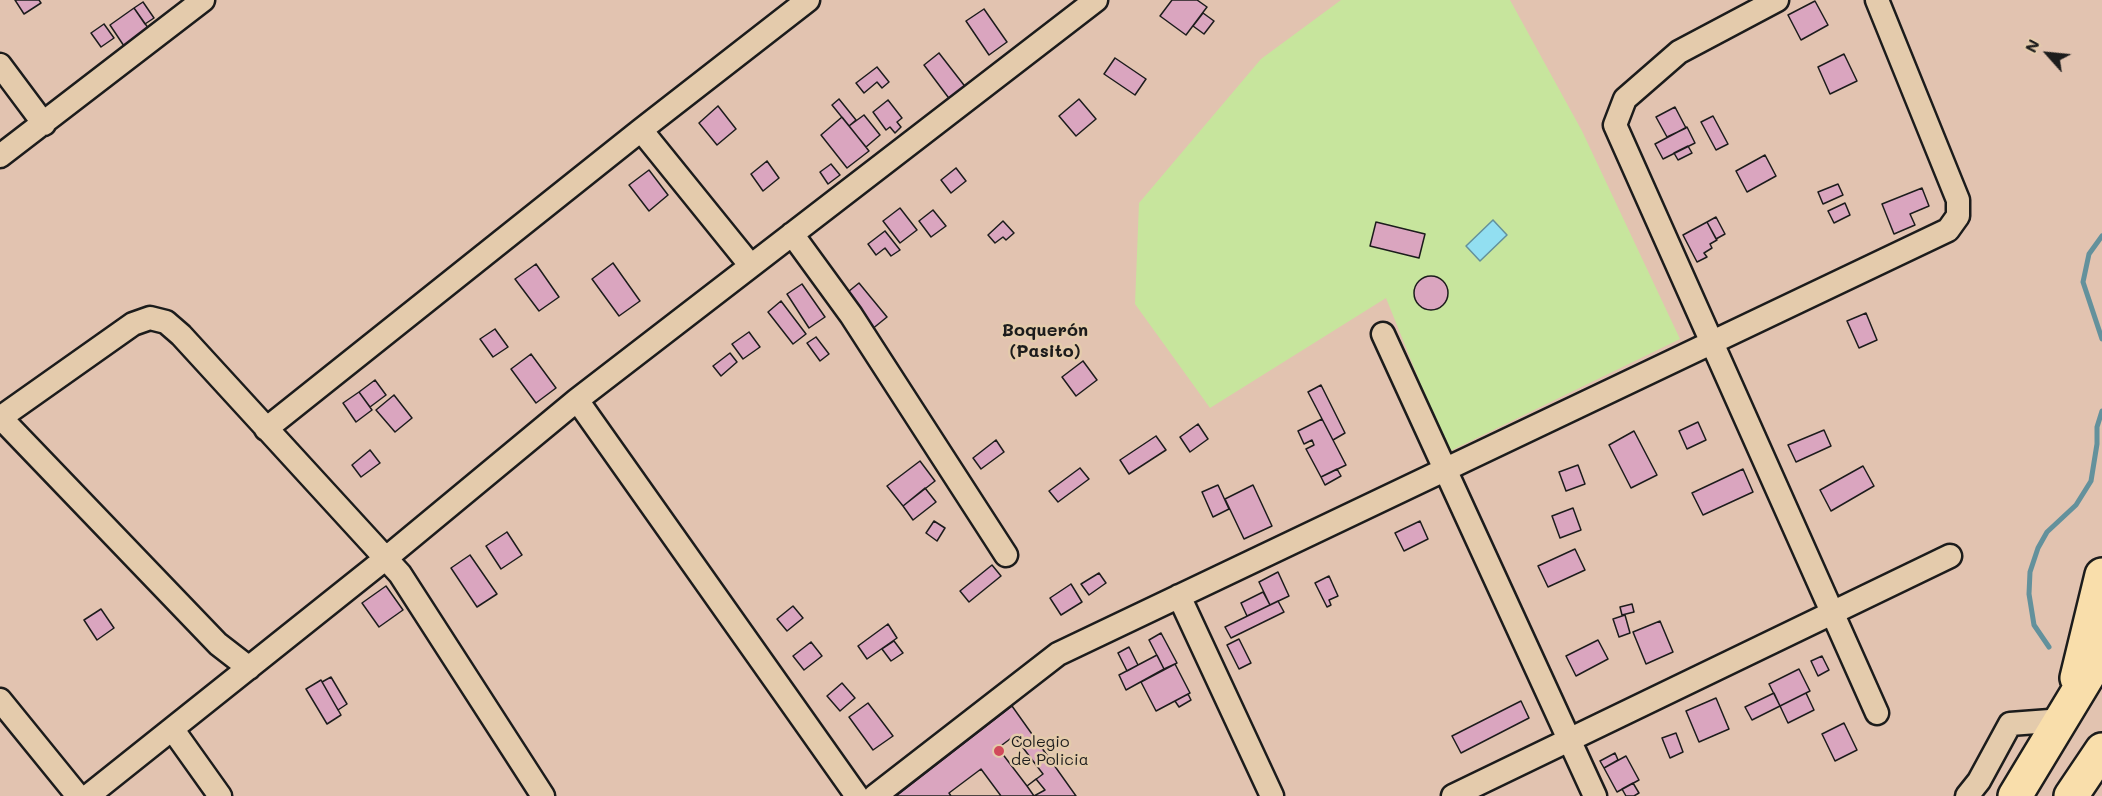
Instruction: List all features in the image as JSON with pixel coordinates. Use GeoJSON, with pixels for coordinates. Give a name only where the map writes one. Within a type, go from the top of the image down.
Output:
{"type":"FeatureCollection","features":[{"type":"Feature","properties":{"kind":"highway"},"geometry":{"type":"LineString","coordinates":[[2067,711],[2102,575]]}},
{"type":"Feature","properties":{"kind":"highway"},"geometry":{"type":"LineString","coordinates":[[2014,796],[2102,652]]}},
{"type":"Feature","properties":{"kind":"highway"},"geometry":{"type":"LineString","coordinates":[[2071,796],[2102,750]]}},
{"type":"Feature","properties":{"kind":"street"},"geometry":{"type":"LineString","coordinates":[[0,156],[44,124],[174,9],[203,0]]}},
{"type":"Feature","properties":{"kind":"street"},"geometry":{"type":"LineString","coordinates":[[266,429],[808,0]]}},
{"type":"Feature","properties":{"kind":"street"},"geometry":{"type":"LineString","coordinates":[[88,796],[385,559],[577,400],[1096,0]]}},
{"type":"Feature","properties":{"kind":"street"},"geometry":{"type":"LineString","coordinates":[[1777,0],[1678,52],[1625,99],[1615,125],[1877,713]]}},
{"type":"Feature","properties":{"kind":"street"},"geometry":{"type":"LineString","coordinates":[[875,796],[1058,654],[1948,230],[1958,216],[1958,200],[1877,0]]}},
{"type":"Feature","properties":{"kind":"street"},"geometry":{"type":"LineString","coordinates":[[0,65],[44,124]]}},
{"type":"Feature","properties":{"kind":"street"},"geometry":{"type":"LineString","coordinates":[[641,130],[751,266]]}},
{"type":"Feature","properties":{"kind":"street"},"geometry":{"type":"LineString","coordinates":[[792,234],[851,315],[1006,555]]}},
{"type":"Feature","properties":{"kind":"street"},"geometry":{"type":"LineString","coordinates":[[249,668],[218,644],[0,418],[133,324],[150,318],[166,322],[181,335],[400,574],[543,796]]}},
{"type":"Feature","properties":{"kind":"street"},"geometry":{"type":"LineString","coordinates":[[1383,334],[1595,796]]}},
{"type":"Feature","properties":{"kind":"street"},"geometry":{"type":"LineString","coordinates":[[577,400],[857,796]]}},
{"type":"Feature","properties":{"kind":"street"},"geometry":{"type":"LineString","coordinates":[[1453,796],[1950,556]]}},
{"type":"Feature","properties":{"kind":"street"},"geometry":{"type":"LineString","coordinates":[[1179,596],[1272,796]]}},
{"type":"Feature","properties":{"kind":"street"},"geometry":{"type":"LineString","coordinates":[[0,700],[78,796]]}},
{"type":"Feature","properties":{"kind":"street"},"geometry":{"type":"LineString","coordinates":[[1967,796],[2010,724],[2067,711]]}},
{"type":"Feature","properties":{"kind":"street"},"geometry":{"type":"LineString","coordinates":[[172,730],[220,796]]}},
{"type":"Feature","properties":{"kind":"green space"},"geometry":{"type":"Polygon","coordinates":[[[1341,0],[1510,0],[1582,131],[1680,339],[1448,452],[1386,298],[1210,408],[1135,304],[1139,203],[1261,59],[1341,0]]]}},
{"type":"Feature","properties":{"kind":"water"},"geometry":{"type":"Polygon","coordinates":[[[1493,220],[1507,235],[1480,261],[1466,246],[1493,220]]]}},
{"type":"Feature","properties":{"kind":"building"},"geometry":{"type":"Polygon","coordinates":[[[15,0],[39,0],[41,3],[24,14],[15,0]]]}},
{"type":"Feature","properties":{"kind":"building"},"geometry":{"type":"Polygon","coordinates":[[[1172,0],[1197,0],[1207,7],[1186,35],[1160,16],[1172,0]]]}},
{"type":"Feature","properties":{"kind":"building"},"geometry":{"type":"Polygon","coordinates":[[[1815,1],[1828,25],[1801,40],[1788,15],[1815,1]]]}},
{"type":"Feature","properties":{"kind":"building"},"geometry":{"type":"Polygon","coordinates":[[[143,2],[154,18],[145,24],[134,8],[143,2]]]}},
{"type":"Feature","properties":{"kind":"building"},"geometry":{"type":"Polygon","coordinates":[[[134,8],[151,32],[126,49],[110,25],[134,8]]]}},
{"type":"Feature","properties":{"kind":"building"},"geometry":{"type":"Polygon","coordinates":[[[984,9],[1007,42],[989,55],[966,21],[984,9]]]}},
{"type":"Feature","properties":{"kind":"building"},"geometry":{"type":"Polygon","coordinates":[[[1203,13],[1214,21],[1204,34],[1193,26],[1203,13]]]}},
{"type":"Feature","properties":{"kind":"building"},"geometry":{"type":"Polygon","coordinates":[[[104,24],[114,38],[101,47],[91,33],[104,24]]]}},
{"type":"Feature","properties":{"kind":"building"},"geometry":{"type":"Polygon","coordinates":[[[939,53],[967,89],[951,101],[924,65],[939,53]]]}},
{"type":"Feature","properties":{"kind":"building"},"geometry":{"type":"Polygon","coordinates":[[[1844,54],[1857,81],[1830,94],[1818,67],[1844,54]]]}},
{"type":"Feature","properties":{"kind":"building"},"geometry":{"type":"Polygon","coordinates":[[[1115,58],[1146,79],[1135,95],[1104,74],[1115,58]]]}},
{"type":"Feature","properties":{"kind":"building"},"geometry":{"type":"Polygon","coordinates":[[[877,67],[889,82],[882,88],[877,82],[864,93],[856,83],[877,67]]]}},
{"type":"Feature","properties":{"kind":"building"},"geometry":{"type":"Polygon","coordinates":[[[839,99],[856,120],[849,126],[832,105],[839,99]]]}},
{"type":"Feature","properties":{"kind":"building"},"geometry":{"type":"Polygon","coordinates":[[[1079,99],[1096,119],[1076,136],[1059,116],[1079,99]]]}},
{"type":"Feature","properties":{"kind":"building"},"geometry":{"type":"Polygon","coordinates":[[[888,100],[902,118],[897,122],[901,127],[895,133],[890,127],[886,130],[873,112],[888,100]]]}},
{"type":"Feature","properties":{"kind":"building"},"geometry":{"type":"Polygon","coordinates":[[[718,106],[736,129],[717,145],[699,123],[718,106]]]}},
{"type":"Feature","properties":{"kind":"building"},"geometry":{"type":"Polygon","coordinates":[[[1675,107],[1686,128],[1667,137],[1656,117],[1675,107]]]}},
{"type":"Feature","properties":{"kind":"building"},"geometry":{"type":"Polygon","coordinates":[[[864,115],[880,135],[866,147],[849,126],[864,115]]]}},
{"type":"Feature","properties":{"kind":"building"},"geometry":{"type":"Polygon","coordinates":[[[1713,116],[1728,144],[1716,150],[1701,122],[1713,116]]]}},
{"type":"Feature","properties":{"kind":"building"},"geometry":{"type":"Polygon","coordinates":[[[842,117],[869,151],[847,168],[821,135],[842,117]]]}},
{"type":"Feature","properties":{"kind":"building"},"geometry":{"type":"Polygon","coordinates":[[[1687,127],[1695,143],[1663,159],[1655,144],[1687,127]]]}},
{"type":"Feature","properties":{"kind":"building"},"geometry":{"type":"Polygon","coordinates":[[[1688,146],[1692,153],[1678,160],[1674,153],[1688,146]]]}},
{"type":"Feature","properties":{"kind":"building"},"geometry":{"type":"Polygon","coordinates":[[[1765,155],[1776,176],[1747,192],[1736,171],[1765,155]]]}},
{"type":"Feature","properties":{"kind":"building"},"geometry":{"type":"Polygon","coordinates":[[[767,161],[779,178],[763,191],[751,174],[767,161]]]}},
{"type":"Feature","properties":{"kind":"building"},"geometry":{"type":"Polygon","coordinates":[[[831,164],[840,175],[828,184],[820,172],[831,164]]]}},
{"type":"Feature","properties":{"kind":"building"},"geometry":{"type":"Polygon","coordinates":[[[956,168],[966,181],[951,193],[941,180],[956,168]]]}},
{"type":"Feature","properties":{"kind":"building"},"geometry":{"type":"Polygon","coordinates":[[[649,170],[668,195],[649,211],[629,185],[649,170]]]}},
{"type":"Feature","properties":{"kind":"building"},"geometry":{"type":"Polygon","coordinates":[[[1838,184],[1843,195],[1823,204],[1818,192],[1838,184]]]}},
{"type":"Feature","properties":{"kind":"building"},"geometry":{"type":"Polygon","coordinates":[[[1922,188],[1929,206],[1910,214],[1915,225],[1894,234],[1882,204],[1922,188]]]}},
{"type":"Feature","properties":{"kind":"building"},"geometry":{"type":"Polygon","coordinates":[[[1845,203],[1850,215],[1834,223],[1828,211],[1845,203]]]}},
{"type":"Feature","properties":{"kind":"building"},"geometry":{"type":"Polygon","coordinates":[[[900,208],[917,230],[900,243],[883,221],[900,208]]]}},
{"type":"Feature","properties":{"kind":"building"},"geometry":{"type":"Polygon","coordinates":[[[933,210],[946,226],[931,237],[919,221],[933,210]]]}},
{"type":"Feature","properties":{"kind":"building"},"geometry":{"type":"Polygon","coordinates":[[[1716,217],[1725,234],[1716,239],[1707,222],[1716,217]]]}},
{"type":"Feature","properties":{"kind":"building"},"geometry":{"type":"Polygon","coordinates":[[[1003,221],[1014,233],[1006,240],[1003,237],[995,243],[988,235],[1003,221]]]}},
{"type":"Feature","properties":{"kind":"building"},"geometry":{"type":"Polygon","coordinates":[[[1376,222],[1425,234],[1419,258],[1370,246],[1376,222]]]}},
{"type":"Feature","properties":{"kind":"building"},"geometry":{"type":"Polygon","coordinates":[[[1707,222],[1717,240],[1710,244],[1712,248],[1704,253],[1707,257],[1697,262],[1683,235],[1707,222]]]}},
{"type":"Feature","properties":{"kind":"building"},"geometry":{"type":"Polygon","coordinates":[[[885,231],[900,250],[891,256],[885,248],[876,255],[868,244],[885,231]]]}},
{"type":"Feature","properties":{"kind":"building"},"geometry":{"type":"Polygon","coordinates":[[[613,263],[640,301],[619,316],[592,279],[613,263]]]}},
{"type":"Feature","properties":{"kind":"building"},"geometry":{"type":"Polygon","coordinates":[[[536,264],[559,297],[539,311],[515,279],[536,264]]]}},
{"type":"Feature","properties":{"kind":"building"},"geometry":{"type":"Polygon","coordinates":[[[1431,276],[1443,281],[1448,293],[1443,305],[1431,310],[1419,305],[1414,293],[1419,281],[1431,276]]]}},
{"type":"Feature","properties":{"kind":"building"},"geometry":{"type":"Polygon","coordinates":[[[859,283],[887,317],[871,330],[843,296],[859,283]]]}},
{"type":"Feature","properties":{"kind":"building"},"geometry":{"type":"Polygon","coordinates":[[[802,284],[825,317],[809,328],[787,294],[802,284]]]}},
{"type":"Feature","properties":{"kind":"building"},"geometry":{"type":"Polygon","coordinates":[[[781,301],[806,334],[793,344],[768,312],[781,301]]]}},
{"type":"Feature","properties":{"kind":"building"},"geometry":{"type":"Polygon","coordinates":[[[1866,313],[1877,340],[1859,348],[1847,321],[1866,313]]]}},
{"type":"Feature","properties":{"kind":"building"},"geometry":{"type":"Polygon","coordinates":[[[495,329],[508,347],[493,357],[480,339],[495,329]]]}},
{"type":"Feature","properties":{"kind":"building"},"geometry":{"type":"Polygon","coordinates":[[[749,332],[760,347],[743,359],[732,344],[749,332]]]}},
{"type":"Feature","properties":{"kind":"building"},"geometry":{"type":"Polygon","coordinates":[[[816,337],[829,354],[820,361],[807,343],[816,337]]]}},
{"type":"Feature","properties":{"kind":"building"},"geometry":{"type":"Polygon","coordinates":[[[730,353],[737,362],[721,376],[713,366],[730,353]]]}},
{"type":"Feature","properties":{"kind":"building"},"geometry":{"type":"Polygon","coordinates":[[[531,354],[556,388],[536,403],[511,369],[531,354]]]}},
{"type":"Feature","properties":{"kind":"building"},"geometry":{"type":"Polygon","coordinates":[[[1083,361],[1097,380],[1076,396],[1062,377],[1083,361]]]}},
{"type":"Feature","properties":{"kind":"building"},"geometry":{"type":"Polygon","coordinates":[[[375,380],[386,395],[370,407],[359,392],[375,380]]]}},
{"type":"Feature","properties":{"kind":"building"},"geometry":{"type":"Polygon","coordinates":[[[1321,385],[1345,433],[1333,440],[1308,392],[1321,385]]]}},
{"type":"Feature","properties":{"kind":"building"},"geometry":{"type":"Polygon","coordinates":[[[359,392],[372,410],[356,422],[343,403],[359,392]]]}},
{"type":"Feature","properties":{"kind":"building"},"geometry":{"type":"Polygon","coordinates":[[[394,395],[412,418],[395,432],[376,410],[394,395]]]}},
{"type":"Feature","properties":{"kind":"building"},"geometry":{"type":"Polygon","coordinates":[[[1322,419],[1346,465],[1321,477],[1306,449],[1314,445],[1312,440],[1304,444],[1298,431],[1322,419]]]}},
{"type":"Feature","properties":{"kind":"building"},"geometry":{"type":"Polygon","coordinates":[[[1698,422],[1706,440],[1687,449],[1679,431],[1698,422]]]}},
{"type":"Feature","properties":{"kind":"building"},"geometry":{"type":"Polygon","coordinates":[[[1198,424],[1208,439],[1190,452],[1180,437],[1198,424]]]}},
{"type":"Feature","properties":{"kind":"building"},"geometry":{"type":"Polygon","coordinates":[[[1824,430],[1831,446],[1796,462],[1788,445],[1824,430]]]}},
{"type":"Feature","properties":{"kind":"building"},"geometry":{"type":"Polygon","coordinates":[[[1634,431],[1657,475],[1631,488],[1609,445],[1634,431]]]}},
{"type":"Feature","properties":{"kind":"building"},"geometry":{"type":"Polygon","coordinates":[[[1156,436],[1166,450],[1129,474],[1120,460],[1156,436]]]}},
{"type":"Feature","properties":{"kind":"building"},"geometry":{"type":"Polygon","coordinates":[[[996,440],[1004,452],[981,469],[973,458],[996,440]]]}},
{"type":"Feature","properties":{"kind":"building"},"geometry":{"type":"Polygon","coordinates":[[[370,450],[380,463],[361,477],[352,465],[370,450]]]}},
{"type":"Feature","properties":{"kind":"building"},"geometry":{"type":"Polygon","coordinates":[[[920,461],[935,481],[903,506],[887,486],[920,461]]]}},
{"type":"Feature","properties":{"kind":"building"},"geometry":{"type":"Polygon","coordinates":[[[1578,465],[1585,484],[1566,491],[1559,472],[1578,465]]]}},
{"type":"Feature","properties":{"kind":"building"},"geometry":{"type":"Polygon","coordinates":[[[1863,466],[1874,486],[1831,511],[1820,490],[1863,466]]]}},
{"type":"Feature","properties":{"kind":"building"},"geometry":{"type":"Polygon","coordinates":[[[1080,468],[1089,479],[1058,502],[1049,491],[1080,468]]]}},
{"type":"Feature","properties":{"kind":"building"},"geometry":{"type":"Polygon","coordinates":[[[1337,469],[1341,476],[1325,485],[1321,477],[1337,469]]]}},
{"type":"Feature","properties":{"kind":"building"},"geometry":{"type":"Polygon","coordinates":[[[1743,469],[1753,492],[1703,515],[1692,493],[1743,469]]]}},
{"type":"Feature","properties":{"kind":"building"},"geometry":{"type":"Polygon","coordinates":[[[1218,485],[1229,509],[1213,517],[1202,492],[1218,485]]]}},
{"type":"Feature","properties":{"kind":"building"},"geometry":{"type":"Polygon","coordinates":[[[1253,485],[1272,526],[1244,539],[1225,499],[1253,485]]]}},
{"type":"Feature","properties":{"kind":"building"},"geometry":{"type":"Polygon","coordinates":[[[925,488],[936,502],[913,520],[903,506],[925,488]]]}},
{"type":"Feature","properties":{"kind":"building"},"geometry":{"type":"Polygon","coordinates":[[[1573,508],[1581,530],[1560,538],[1552,516],[1573,508]]]}},
{"type":"Feature","properties":{"kind":"building"},"geometry":{"type":"Polygon","coordinates":[[[934,521],[945,528],[937,541],[926,533],[934,521]]]}},
{"type":"Feature","properties":{"kind":"building"},"geometry":{"type":"Polygon","coordinates":[[[1420,521],[1428,539],[1404,551],[1395,533],[1420,521]]]}},
{"type":"Feature","properties":{"kind":"building"},"geometry":{"type":"Polygon","coordinates":[[[507,532],[522,555],[501,569],[486,546],[507,532]]]}},
{"type":"Feature","properties":{"kind":"building"},"geometry":{"type":"Polygon","coordinates":[[[1575,549],[1585,570],[1548,587],[1538,566],[1575,549]]]}},
{"type":"Feature","properties":{"kind":"building"},"geometry":{"type":"Polygon","coordinates":[[[470,555],[497,594],[477,607],[451,568],[470,555]]]}},
{"type":"Feature","properties":{"kind":"building"},"geometry":{"type":"Polygon","coordinates":[[[992,565],[1001,576],[969,602],[960,591],[992,565]]]}},
{"type":"Feature","properties":{"kind":"building"},"geometry":{"type":"Polygon","coordinates":[[[1278,572],[1289,596],[1270,605],[1259,582],[1278,572]]]}},
{"type":"Feature","properties":{"kind":"building"},"geometry":{"type":"Polygon","coordinates":[[[1099,573],[1106,583],[1089,595],[1081,584],[1099,573]]]}},
{"type":"Feature","properties":{"kind":"building"},"geometry":{"type":"Polygon","coordinates":[[[1329,576],[1338,596],[1329,600],[1331,605],[1327,607],[1315,583],[1329,576]]]}},
{"type":"Feature","properties":{"kind":"building"},"geometry":{"type":"Polygon","coordinates":[[[1071,584],[1082,602],[1061,615],[1050,598],[1071,584]]]}},
{"type":"Feature","properties":{"kind":"building"},"geometry":{"type":"Polygon","coordinates":[[[386,586],[403,610],[379,627],[362,603],[386,586]]]}},
{"type":"Feature","properties":{"kind":"building"},"geometry":{"type":"Polygon","coordinates":[[[1263,592],[1270,605],[1247,616],[1241,603],[1263,592]]]}},
{"type":"Feature","properties":{"kind":"building"},"geometry":{"type":"Polygon","coordinates":[[[1278,601],[1284,612],[1231,638],[1225,627],[1278,601]]]}},
{"type":"Feature","properties":{"kind":"building"},"geometry":{"type":"Polygon","coordinates":[[[1632,604],[1634,612],[1622,615],[1620,607],[1632,604]]]}},
{"type":"Feature","properties":{"kind":"building"},"geometry":{"type":"Polygon","coordinates":[[[793,606],[803,618],[787,631],[777,619],[793,606]]]}},
{"type":"Feature","properties":{"kind":"building"},"geometry":{"type":"Polygon","coordinates":[[[101,609],[114,628],[97,640],[84,620],[101,609]]]}},
{"type":"Feature","properties":{"kind":"building"},"geometry":{"type":"Polygon","coordinates":[[[1625,615],[1630,633],[1619,637],[1613,619],[1625,615]]]}},
{"type":"Feature","properties":{"kind":"building"},"geometry":{"type":"Polygon","coordinates":[[[1660,621],[1673,652],[1646,664],[1633,632],[1660,621]]]}},
{"type":"Feature","properties":{"kind":"building"},"geometry":{"type":"Polygon","coordinates":[[[888,624],[897,638],[867,659],[858,646],[888,624]]]}},
{"type":"Feature","properties":{"kind":"building"},"geometry":{"type":"Polygon","coordinates":[[[1161,633],[1177,663],[1164,669],[1149,640],[1161,633]]]}},
{"type":"Feature","properties":{"kind":"building"},"geometry":{"type":"Polygon","coordinates":[[[1239,639],[1251,663],[1239,669],[1227,645],[1239,639]]]}},
{"type":"Feature","properties":{"kind":"building"},"geometry":{"type":"Polygon","coordinates":[[[1598,640],[1608,659],[1576,676],[1566,656],[1598,640]]]}},
{"type":"Feature","properties":{"kind":"building"},"geometry":{"type":"Polygon","coordinates":[[[894,641],[903,653],[891,661],[882,649],[894,641]]]}},
{"type":"Feature","properties":{"kind":"building"},"geometry":{"type":"Polygon","coordinates":[[[811,642],[822,656],[804,670],[793,656],[811,642]]]}},
{"type":"Feature","properties":{"kind":"building"},"geometry":{"type":"Polygon","coordinates":[[[1129,647],[1138,665],[1127,671],[1118,653],[1129,647]]]}},
{"type":"Feature","properties":{"kind":"building"},"geometry":{"type":"Polygon","coordinates":[[[1157,655],[1164,669],[1126,690],[1119,675],[1157,655]]]}},
{"type":"Feature","properties":{"kind":"building"},"geometry":{"type":"Polygon","coordinates":[[[1822,656],[1829,670],[1818,676],[1811,661],[1822,656]]]}},
{"type":"Feature","properties":{"kind":"building"},"geometry":{"type":"Polygon","coordinates":[[[1175,664],[1190,693],[1156,711],[1141,682],[1175,664]]]}},
{"type":"Feature","properties":{"kind":"building"},"geometry":{"type":"Polygon","coordinates":[[[1799,669],[1810,691],[1780,706],[1769,684],[1799,669]]]}},
{"type":"Feature","properties":{"kind":"building"},"geometry":{"type":"Polygon","coordinates":[[[331,677],[347,704],[338,710],[322,682],[331,677]]]}},
{"type":"Feature","properties":{"kind":"building"},"geometry":{"type":"Polygon","coordinates":[[[321,680],[341,715],[327,724],[306,689],[321,680]]]}},
{"type":"Feature","properties":{"kind":"building"},"geometry":{"type":"Polygon","coordinates":[[[842,683],[855,698],[840,711],[827,696],[842,683]]]}},
{"type":"Feature","properties":{"kind":"building"},"geometry":{"type":"Polygon","coordinates":[[[1774,693],[1780,706],[1752,720],[1745,707],[1774,693]]]}},
{"type":"Feature","properties":{"kind":"building"},"geometry":{"type":"Polygon","coordinates":[[[1806,693],[1814,710],[1788,723],[1780,706],[1806,693]]]}},
{"type":"Feature","properties":{"kind":"building"},"geometry":{"type":"Polygon","coordinates":[[[1188,694],[1191,700],[1179,707],[1175,701],[1188,694]]]}},
{"type":"Feature","properties":{"kind":"building"},"geometry":{"type":"Polygon","coordinates":[[[1716,698],[1729,729],[1699,742],[1686,711],[1716,698]]]}},
{"type":"Feature","properties":{"kind":"building"},"geometry":{"type":"Polygon","coordinates":[[[1521,701],[1529,718],[1461,753],[1452,736],[1521,701]]]}},
{"type":"Feature","properties":{"kind":"building"},"geometry":{"type":"Polygon","coordinates":[[[868,703],[893,736],[873,750],[849,717],[868,703]]]}},
{"type":"Feature","properties":{"kind":"building","name":"Colegio de Policia"},"geometry":{"type":"Polygon","coordinates":[[[1012,706],[1076,796],[896,796],[1012,706]]]}},
{"type":"Feature","properties":{"kind":"building"},"geometry":{"type":"Polygon","coordinates":[[[1844,723],[1857,750],[1835,761],[1822,734],[1844,723]]]}},
{"type":"Feature","properties":{"kind":"building"},"geometry":{"type":"Polygon","coordinates":[[[1676,733],[1683,752],[1670,758],[1662,738],[1676,733]]]}},
{"type":"Feature","properties":{"kind":"building"},"geometry":{"type":"Polygon","coordinates":[[[1014,736],[1043,774],[1027,786],[998,748],[1014,736]]]}},
{"type":"Feature","properties":{"kind":"building"},"geometry":{"type":"Polygon","coordinates":[[[1615,753],[1618,760],[1604,768],[1600,761],[1615,753]]]}},
{"type":"Feature","properties":{"kind":"building"},"geometry":{"type":"Polygon","coordinates":[[[1626,756],[1639,780],[1617,792],[1604,768],[1626,756]]]}},
{"type":"Feature","properties":{"kind":"building"},"geometry":{"type":"Polygon","coordinates":[[[981,769],[1001,796],[951,796],[949,793],[981,769]]]}},
{"type":"Feature","properties":{"kind":"building"},"geometry":{"type":"Polygon","coordinates":[[[1036,779],[1045,790],[1034,796],[1027,786],[1036,779]]]}},
{"type":"Feature","properties":{"kind":"building"},"geometry":{"type":"Polygon","coordinates":[[[1633,783],[1639,793],[1626,796],[1622,789],[1633,783]]]}},
{"type":"Feature","properties":{"kind":"waterway"},"geometry":{"type":"LineString","coordinates":[[2102,236],[2089,254],[2083,282],[2102,339]]}},
{"type":"Feature","properties":{"kind":"waterway"},"geometry":{"type":"LineString","coordinates":[[2049,647],[2034,625],[2029,594],[2030,572],[2038,548],[2047,532],[2076,505],[2091,481],[2097,444],[2097,427],[2102,411]]}},
{"type":"Feature","properties":{"kind":"place","name":"Colegio de Policia"},"geometry":{"type":"Point","coordinates":[999,751]}},
{"type":"Feature","properties":{"kind":"district","name":"Boquerón (Pasito)"},"geometry":{"type":"Point","coordinates":[1045,340]}}]}
